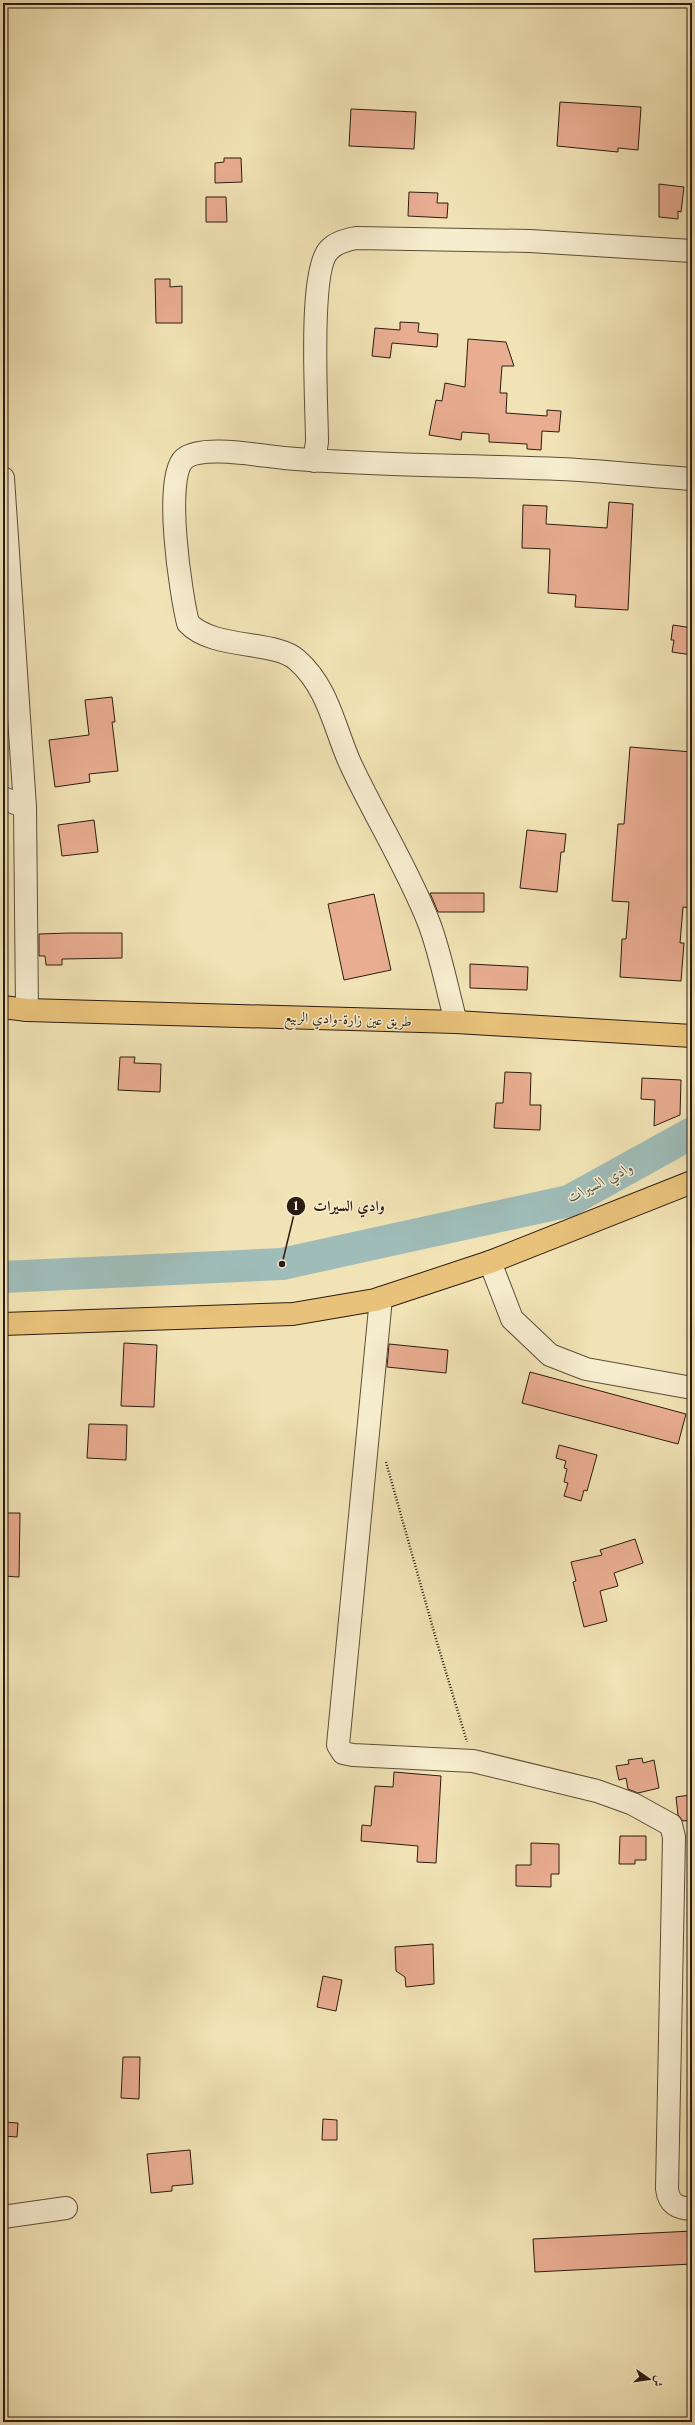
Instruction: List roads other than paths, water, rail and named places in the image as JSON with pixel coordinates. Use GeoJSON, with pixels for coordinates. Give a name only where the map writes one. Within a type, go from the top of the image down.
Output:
{"type":"FeatureCollection","features":[{"type":"Feature","properties":{"kind":"main road","name":"طريق عين زارة-وادي الربيع"},"geometry":{"type":"LineString","coordinates":[[3,1007],[27,1010],[456,1022],[692,1036]]}},
{"type":"Feature","properties":{"kind":"main road"},"geometry":{"type":"LineString","coordinates":[[3,1324],[293,1314],[332,1309],[381,1298],[490,1262],[692,1182]]}},
{"type":"Feature","properties":{"kind":"street"},"geometry":{"type":"LineString","coordinates":[[314,461],[317,442],[316,325],[318,276],[322,261],[329,249],[341,242],[356,238],[530,241],[692,251]]}},
{"type":"Feature","properties":{"kind":"street"},"geometry":{"type":"LineString","coordinates":[[456,1022],[429,923],[391,841],[371,808],[353,768],[320,685],[309,670],[295,658],[276,651],[244,646],[210,636],[193,629],[188,623],[175,534],[174,483],[184,460],[205,451],[314,461],[561,469],[692,479]]}},
{"type":"Feature","properties":{"kind":"street"},"geometry":{"type":"LineString","coordinates":[[3,478],[25,807],[27,1010]]}},
{"type":"Feature","properties":{"kind":"street"},"geometry":{"type":"LineString","coordinates":[[3,798],[25,807]]}},
{"type":"Feature","properties":{"kind":"street"},"geometry":{"type":"LineString","coordinates":[[490,1262],[512,1319],[550,1355],[586,1369],[692,1388]]}},
{"type":"Feature","properties":{"kind":"street"},"geometry":{"type":"LineString","coordinates":[[381,1298],[338,1745],[343,1753],[353,1755],[473,1762],[597,1791],[633,1804],[672,1825],[674,1837],[667,2189],[669,2198],[673,2204],[682,2208],[692,2209]]}},
{"type":"Feature","properties":{"kind":"street"},"geometry":{"type":"LineString","coordinates":[[3,2217],[66,2208]]}},
{"type":"Feature","properties":{"kind":"waterway","name":"وادي السيرات"},"geometry":{"type":"LineString","coordinates":[[3,1277],[282,1264],[569,1201],[692,1133]]}},
{"type":"Feature","properties":{"kind":"place","name":"وادي السيرات"},"geometry":{"type":"Point","coordinates":[282,1264]}}]}
